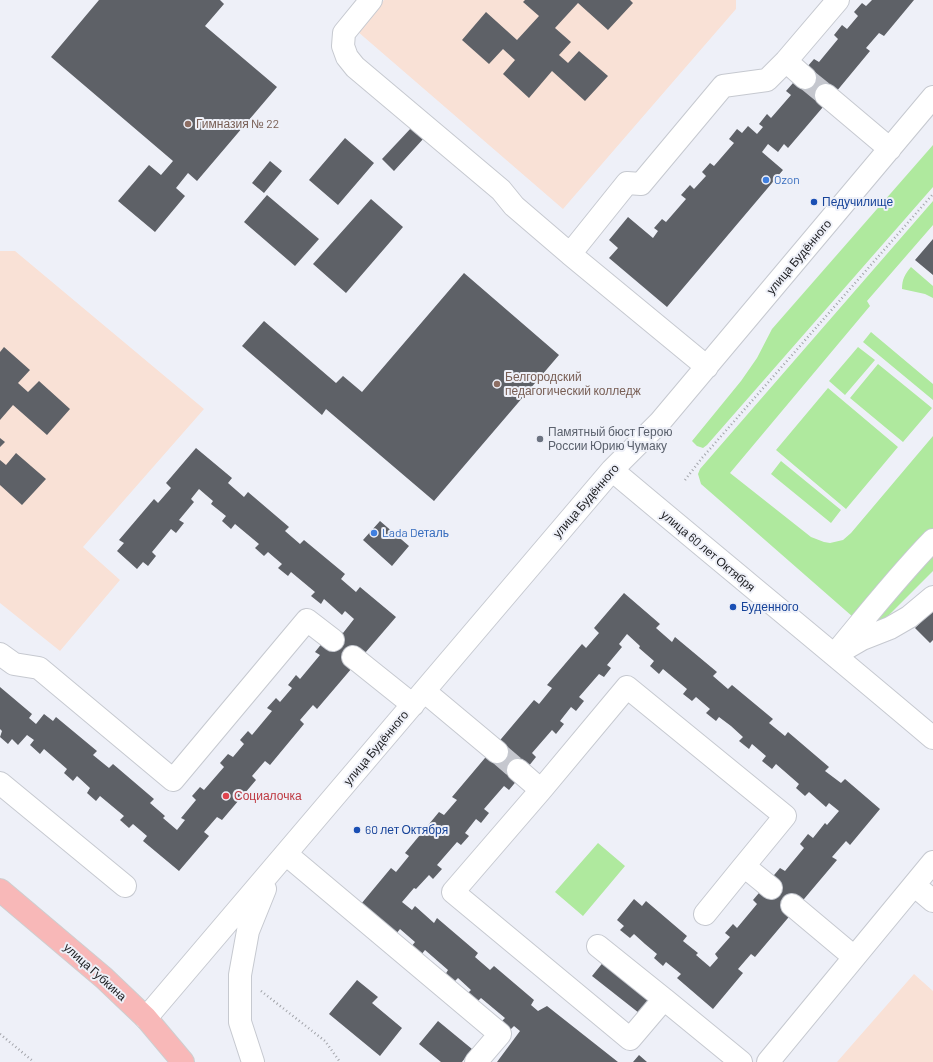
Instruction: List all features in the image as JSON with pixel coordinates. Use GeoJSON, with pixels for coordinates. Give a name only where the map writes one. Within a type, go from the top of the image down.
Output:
{"type":"FeatureCollection","features":[{"type":"Feature","properties":{"kind":"main road","name":"улица Губкина"},"geometry":{"type":"LineString","coordinates":[[0,890],[104,978],[146,1018],[183,1062]]}},
{"type":"Feature","properties":{"kind":"street"},"geometry":{"type":"LineString","coordinates":[[371,0],[344,33],[343,46],[347,57],[355,67],[501,190],[514,206],[570,254],[707,367]]}},
{"type":"Feature","properties":{"kind":"street"},"geometry":{"type":"LineString","coordinates":[[570,254],[627,183],[641,184],[723,86],[767,80],[786,61],[838,0]]}},
{"type":"Feature","properties":{"kind":"street"},"geometry":{"type":"LineString","coordinates":[[786,61],[805,78]]}},
{"type":"Feature","properties":{"kind":"street"},"geometry":{"type":"LineString","coordinates":[[826,95],[890,149]]}},
{"type":"Feature","properties":{"kind":"street","name":"улица Будённого"},"geometry":{"type":"LineString","coordinates":[[146,1018],[612,470],[660,422],[707,367],[933,97]]}},
{"type":"Feature","properties":{"kind":"street","name":"улица 60 лет Октября"},"geometry":{"type":"LineString","coordinates":[[612,470],[750,587],[834,654],[933,738]]}},
{"type":"Feature","properties":{"kind":"street"},"geometry":{"type":"LineString","coordinates":[[834,654],[872,608],[933,540]]}},
{"type":"Feature","properties":{"kind":"street"},"geometry":{"type":"LineString","coordinates":[[834,654],[862,639],[890,628],[909,617],[933,597]]}},
{"type":"Feature","properties":{"kind":"street"},"geometry":{"type":"LineString","coordinates":[[0,654],[14,664],[39,668],[172,780],[307,620],[333,640]]}},
{"type":"Feature","properties":{"kind":"street"},"geometry":{"type":"LineString","coordinates":[[354,657],[419,698],[497,752]]}},
{"type":"Feature","properties":{"kind":"street"},"geometry":{"type":"LineString","coordinates":[[664,1000],[630,1039],[453,892],[627,687],[786,816],[705,914]]}},
{"type":"Feature","properties":{"kind":"street"},"geometry":{"type":"LineString","coordinates":[[518,770],[541,790]]}},
{"type":"Feature","properties":{"kind":"street"},"geometry":{"type":"LineString","coordinates":[[0,783],[125,886]]}},
{"type":"Feature","properties":{"kind":"street"},"geometry":{"type":"LineString","coordinates":[[286,854],[500,1034],[476,1062]]}},
{"type":"Feature","properties":{"kind":"street"},"geometry":{"type":"LineString","coordinates":[[768,1062],[933,862]]}},
{"type":"Feature","properties":{"kind":"street"},"geometry":{"type":"LineString","coordinates":[[744,866],[771,888]]}},
{"type":"Feature","properties":{"kind":"street","name":"улица Будённого"},"geometry":{"type":"LineString","coordinates":[[253,1062],[240,1022],[240,975],[248,931],[272,870]]}},
{"type":"Feature","properties":{"kind":"street"},"geometry":{"type":"LineString","coordinates":[[914,885],[933,901]]}},
{"type":"Feature","properties":{"kind":"street"},"geometry":{"type":"LineString","coordinates":[[792,905],[854,957]]}},
{"type":"Feature","properties":{"kind":"street"},"geometry":{"type":"LineString","coordinates":[[598,946],[741,1062]]}},
{"type":"Feature","properties":{"kind":"path"},"geometry":{"type":"LineString","coordinates":[[686,480],[702,458],[933,194]]}},
{"type":"Feature","properties":{"kind":"path"},"geometry":{"type":"LineString","coordinates":[[261,991],[325,1041],[340,1062]]}},
{"type":"Feature","properties":{"kind":"path"},"geometry":{"type":"LineString","coordinates":[[0,1034],[34,1062]]}},
{"type":"Feature","properties":{"kind":"shaded area"},"geometry":{"type":"Polygon","coordinates":[[[384,0],[736,0],[736,9],[563,209],[357,31],[384,0]]]}},
{"type":"Feature","properties":{"kind":"shaded area"},"geometry":{"type":"Polygon","coordinates":[[[0,251],[15,251],[204,409],[83,547],[120,580],[60,651],[0,603],[0,251]]]}},
{"type":"Feature","properties":{"kind":"shaded area"},"geometry":{"type":"Polygon","coordinates":[[[914,974],[933,991],[933,1062],[837,1062],[914,974]]]}},
{"type":"Feature","properties":{"kind":"green space"},"geometry":{"type":"Polygon","coordinates":[[[933,145],[933,187],[707,445],[703,448],[697,446],[692,441],[741,381],[757,358],[772,329],[933,145]]]}},
{"type":"Feature","properties":{"kind":"green space"},"geometry":{"type":"Polygon","coordinates":[[[933,201],[933,225],[867,301],[870,306],[730,473],[811,537],[830,543],[843,540],[851,533],[933,436],[933,531],[853,617],[701,484],[698,474],[700,469],[933,201]]]}},
{"type":"Feature","properties":{"kind":"green space"},"geometry":{"type":"Polygon","coordinates":[[[911,267],[933,286],[933,298],[925,294],[902,289],[904,277],[911,267]]]}},
{"type":"Feature","properties":{"kind":"green space"},"geometry":{"type":"Polygon","coordinates":[[[871,332],[933,384],[933,400],[863,342],[871,332]]]}},
{"type":"Feature","properties":{"kind":"green space"},"geometry":{"type":"Polygon","coordinates":[[[858,347],[875,360],[845,395],[829,381],[858,347]]]}},
{"type":"Feature","properties":{"kind":"green space"},"geometry":{"type":"Polygon","coordinates":[[[878,364],[932,408],[903,442],[850,398],[878,364]]]}},
{"type":"Feature","properties":{"kind":"green space"},"geometry":{"type":"Polygon","coordinates":[[[828,388],[898,447],[846,509],[776,450],[828,388]]]}},
{"type":"Feature","properties":{"kind":"green space"},"geometry":{"type":"Polygon","coordinates":[[[781,461],[841,510],[831,523],[771,474],[781,461]]]}},
{"type":"Feature","properties":{"kind":"green space"},"geometry":{"type":"Polygon","coordinates":[[[933,547],[933,571],[877,627],[870,621],[933,547]]]}},
{"type":"Feature","properties":{"kind":"green space"},"geometry":{"type":"Polygon","coordinates":[[[598,843],[625,866],[583,916],[555,892],[598,843]]]}},
{"type":"Feature","properties":{"kind":"building","name":"Гимназия № 22"},"geometry":{"type":"Polygon","coordinates":[[[99,0],[220,0],[224,4],[205,26],[277,87],[197,181],[188,173],[176,188],[185,196],[155,232],[118,201],[149,165],[161,175],[173,161],[51,57],[99,0]]]}},
{"type":"Feature","properties":{"kind":"building"},"geometry":{"type":"Polygon","coordinates":[[[525,0],[630,0],[633,3],[608,30],[578,3],[555,28],[571,42],[559,55],[568,63],[579,51],[608,76],[585,101],[552,71],[529,98],[503,74],[515,60],[503,49],[489,64],[462,40],[486,12],[517,40],[539,16],[523,2],[525,0]]]}},
{"type":"Feature","properties":{"kind":"building"},"geometry":{"type":"Polygon","coordinates":[[[872,0],[914,0],[884,36],[879,33],[866,48],[870,51],[836,92],[826,95],[819,104],[823,107],[788,148],[784,144],[778,152],[768,144],[762,152],[783,170],[667,307],[609,258],[618,248],[609,240],[628,217],[653,238],[658,231],[654,228],[662,219],[666,222],[686,199],[681,195],[690,185],[694,189],[706,176],[702,172],[710,163],[714,166],[734,143],[729,139],[737,129],[742,133],[748,126],[757,134],[763,127],[759,124],[767,114],[771,118],[791,95],[786,91],[814,59],[819,62],[838,39],[834,35],[842,25],[847,29],[858,16],[854,12],[862,3],[866,6],[872,0]]]}},
{"type":"Feature","properties":{"kind":"building"},"geometry":{"type":"Polygon","coordinates":[[[412,127],[424,138],[394,171],[382,159],[412,127]]]}},
{"type":"Feature","properties":{"kind":"building"},"geometry":{"type":"Polygon","coordinates":[[[345,138],[374,163],[338,205],[309,180],[345,138]]]}},
{"type":"Feature","properties":{"kind":"building"},"geometry":{"type":"Polygon","coordinates":[[[270,161],[282,171],[264,193],[252,183],[270,161]]]}},
{"type":"Feature","properties":{"kind":"building"},"geometry":{"type":"Polygon","coordinates":[[[267,195],[319,239],[295,266],[244,222],[267,195]]]}},
{"type":"Feature","properties":{"kind":"building"},"geometry":{"type":"Polygon","coordinates":[[[371,199],[403,227],[346,293],[313,264],[371,199]]]}},
{"type":"Feature","properties":{"kind":"building"},"geometry":{"type":"Polygon","coordinates":[[[933,239],[933,275],[915,260],[933,239]]]}},
{"type":"Feature","properties":{"kind":"building"},"geometry":{"type":"Polygon","coordinates":[[[464,273],[559,355],[434,501],[326,409],[322,415],[242,346],[264,321],[336,383],[343,376],[362,392],[464,273]]]}},
{"type":"Feature","properties":{"kind":"building"},"geometry":{"type":"Polygon","coordinates":[[[4,347],[30,370],[18,383],[28,392],[39,381],[70,409],[47,435],[13,405],[0,420],[0,352],[4,347]]]}},
{"type":"Feature","properties":{"kind":"building"},"geometry":{"type":"Polygon","coordinates":[[[0,438],[5,442],[0,447],[0,438]]]}},
{"type":"Feature","properties":{"kind":"building"},"geometry":{"type":"Polygon","coordinates":[[[196,448],[232,478],[228,483],[244,497],[248,492],[289,527],[285,531],[300,544],[304,540],[345,574],[341,579],[356,592],[360,587],[396,617],[365,653],[361,649],[353,657],[352,668],[317,709],[313,705],[300,720],[304,724],[270,765],[265,761],[252,776],[256,780],[222,820],[217,817],[204,832],[209,836],[179,871],[143,841],[147,836],[133,824],[129,828],[120,820],[124,816],[100,796],[96,801],[87,793],[90,788],[77,776],[73,781],[64,773],[67,769],[44,749],[40,754],[30,745],[34,740],[27,735],[18,745],[12,739],[8,744],[0,737],[2,731],[0,729],[0,687],[32,714],[29,718],[36,724],[44,714],[53,721],[56,717],[97,751],[93,755],[109,768],[113,764],[154,799],[150,803],[165,816],[163,818],[177,830],[185,820],[181,818],[196,800],[192,796],[200,787],[204,790],[224,767],[220,763],[228,754],[233,757],[244,744],[240,740],[248,731],[252,735],[272,711],[267,708],[276,698],[280,702],[292,688],[288,685],[296,675],[300,679],[320,655],[315,652],[323,642],[328,646],[340,631],[343,633],[354,619],[345,611],[342,615],[324,599],[321,604],[311,596],[315,592],[291,572],[288,576],[278,568],[282,564],[268,552],[264,556],[255,548],[259,544],[235,524],[231,529],[222,521],[226,516],[211,504],[213,501],[199,489],[191,499],[194,502],[179,520],[184,523],[176,533],[171,529],[152,552],[156,556],[148,566],[143,562],[137,569],[117,551],[124,543],[119,540],[154,499],[158,503],[171,488],[166,483],[196,448]]]}},
{"type":"Feature","properties":{"kind":"building"},"geometry":{"type":"Polygon","coordinates":[[[16,453],[46,479],[22,505],[0,485],[0,460],[6,465],[16,453]]]}},
{"type":"Feature","properties":{"kind":"building"},"geometry":{"type":"Polygon","coordinates":[[[380,521],[409,546],[392,566],[363,540],[380,521]]]}},
{"type":"Feature","properties":{"kind":"building"},"geometry":{"type":"Polygon","coordinates":[[[624,593],[660,624],[656,628],[672,642],[675,637],[717,672],[713,676],[728,689],[732,685],[773,719],[769,723],[785,736],[788,732],[829,767],[825,771],[841,783],[845,779],[880,809],[850,845],[846,841],[832,857],[837,860],[755,957],[751,954],[738,969],[743,973],[713,1009],[677,978],[681,974],[666,962],[663,966],[654,958],[657,954],[634,934],[630,938],[620,930],[624,926],[617,920],[634,899],[642,906],[646,901],[687,936],[683,941],[698,953],[696,955],[710,967],[718,958],[715,954],[730,937],[725,933],[733,924],[737,928],[757,904],[753,900],[780,868],[785,871],[804,848],[800,844],[808,834],[813,838],[825,823],[827,825],[839,811],[829,803],[826,807],[809,792],[805,796],[796,788],[799,784],[776,764],[772,769],[762,761],[766,756],[752,744],[749,749],[739,741],[743,737],[731,726],[719,717],[716,721],[706,713],[710,709],[696,697],[692,701],[683,694],[687,689],[663,669],[659,674],[650,666],[654,661],[639,648],[640,646],[627,634],[619,644],[622,647],[607,665],[611,668],[604,677],[599,674],[579,697],[584,701],[576,711],[571,707],[560,721],[564,724],[556,734],[552,730],[532,753],[536,757],[509,790],[504,786],[484,809],[489,813],[481,823],[476,819],[465,833],[469,836],[461,845],[457,842],[437,865],[442,869],[433,879],[429,875],[416,889],[414,888],[402,902],[412,910],[415,906],[434,923],[437,918],[478,953],[475,957],[490,970],[494,966],[534,1000],[531,1005],[538,1011],[547,1006],[618,1062],[497,1062],[520,1031],[514,1026],[510,1030],[501,1022],[505,1018],[481,998],[477,1002],[467,994],[471,990],[458,978],[454,982],[445,975],[448,970],[425,950],[421,955],[411,947],[415,942],[400,929],[396,934],[361,904],[391,868],[396,872],[409,856],[405,853],[439,812],[444,815],[457,800],[452,797],[534,700],[539,704],[552,688],[547,685],[582,644],[586,648],[599,633],[594,628],[624,593]]]}},
{"type":"Feature","properties":{"kind":"building"},"geometry":{"type":"Polygon","coordinates":[[[933,610],[933,640],[930,643],[915,628],[933,610]]]}},
{"type":"Feature","properties":{"kind":"building"},"geometry":{"type":"Polygon","coordinates":[[[605,960],[652,997],[639,1013],[592,976],[605,960]]]}},
{"type":"Feature","properties":{"kind":"building"},"geometry":{"type":"Polygon","coordinates":[[[357,980],[378,997],[372,1003],[402,1028],[380,1056],[329,1014],[357,980]]]}},
{"type":"Feature","properties":{"kind":"building"},"geometry":{"type":"Polygon","coordinates":[[[438,1021],[472,1049],[462,1062],[441,1062],[419,1044],[438,1021]]]}},
{"type":"Feature","properties":{"kind":"building"},"geometry":{"type":"Polygon","coordinates":[[[639,1055],[647,1062],[633,1062],[639,1055]]]}},
{"type":"Feature","properties":{"kind":"tunnel"},"geometry":{"type":"LineString","coordinates":[[805,78],[826,95]]}},
{"type":"Feature","properties":{"kind":"tunnel"},"geometry":{"type":"LineString","coordinates":[[497,752],[518,770]]}},
{"type":"Feature","properties":{"kind":"place","name":"Гимназия № 22"},"geometry":{"type":"Point","coordinates":[188,124]}},
{"type":"Feature","properties":{"kind":"place","name":"Ozon"},"geometry":{"type":"Point","coordinates":[766,180]}},
{"type":"Feature","properties":{"kind":"place","name":"Педучилище"},"geometry":{"type":"Point","coordinates":[814,202]}},
{"type":"Feature","properties":{"kind":"place","name":"Белгородский педагогический колледж"},"geometry":{"type":"Point","coordinates":[497,384]}},
{"type":"Feature","properties":{"kind":"place","name":"Памятный бюст Герою России Юрию Чумаку"},"geometry":{"type":"Point","coordinates":[540,439]}},
{"type":"Feature","properties":{"kind":"place","name":"Lada Dеталь"},"geometry":{"type":"Point","coordinates":[374,533]}},
{"type":"Feature","properties":{"kind":"place","name":"Буденного"},"geometry":{"type":"Point","coordinates":[733,607]}},
{"type":"Feature","properties":{"kind":"place","name":"Социалочка"},"geometry":{"type":"Point","coordinates":[226,796]}},
{"type":"Feature","properties":{"kind":"place","name":"60 лет Октября"},"geometry":{"type":"Point","coordinates":[357,830]}}]}
